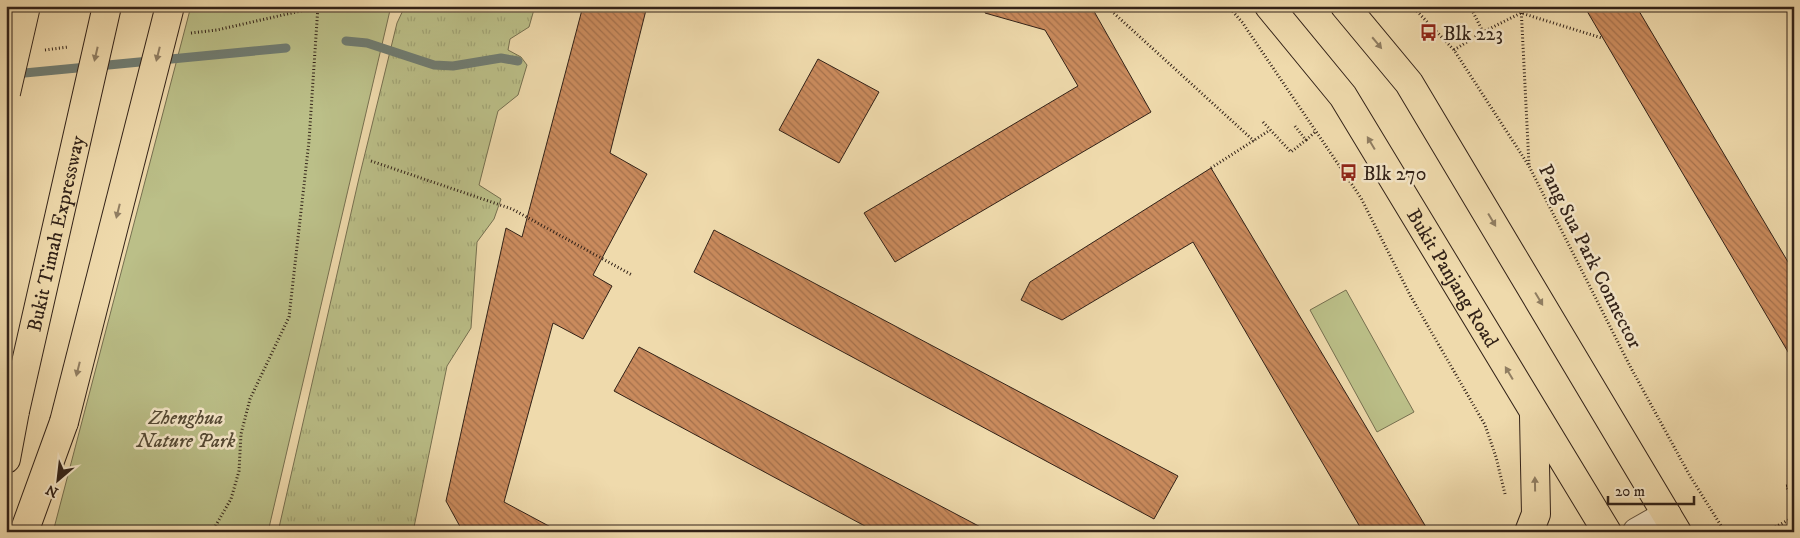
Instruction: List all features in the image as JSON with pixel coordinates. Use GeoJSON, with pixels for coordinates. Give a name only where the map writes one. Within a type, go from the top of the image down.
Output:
{"type":"FeatureCollection","features":[{"type":"Feature","properties":{"kind":"main road"},"geometry":{"type":"LineString","coordinates":[[6,93],[26,6]]}},
{"type":"Feature","properties":{"kind":"main road","name":"Bukit Timah Expressway"},"geometry":{"type":"LineString","coordinates":[[6,459],[15,411],[107,6]]}},
{"type":"Feature","properties":{"kind":"main road"},"geometry":{"type":"LineString","coordinates":[[24,532],[64,422],[170,6]]}},
{"type":"Feature","properties":{"kind":"main road","name":"Bukit Panjang Road"},"geometry":{"type":"LineString","coordinates":[[1269,6],[1343,96],[1607,532]]}},
{"type":"Feature","properties":{"kind":"main road"},"geometry":{"type":"LineString","coordinates":[[1346,6],[1409,83],[1672,523]]}},
{"type":"Feature","properties":{"kind":"main road"},"geometry":{"type":"LineString","coordinates":[[1529,532],[1536,514],[1534,414]]}},
{"type":"Feature","properties":{"kind":"street"},"geometry":{"type":"LineString","coordinates":[[1637,532],[1672,523]]}},
{"type":"Feature","properties":{"kind":"path"},"geometry":{"type":"LineString","coordinates":[[1106,6],[1254,141]]}},
{"type":"Feature","properties":{"kind":"path"},"geometry":{"type":"LineString","coordinates":[[1228,6],[1242,22],[1360,198],[1410,295],[1485,425],[1496,457],[1507,501]]}},
{"type":"Feature","properties":{"kind":"path","name":"Pang Sua Park Connector"},"geometry":{"type":"LineString","coordinates":[[1412,6],[1454,50],[1529,166],[1631,368],[1690,476],[1725,532]]}},
{"type":"Feature","properties":{"kind":"path"},"geometry":{"type":"LineString","coordinates":[[1470,6],[1483,32]]}},
{"type":"Feature","properties":{"kind":"path"},"geometry":{"type":"LineString","coordinates":[[1521,6],[1529,166]]}},
{"type":"Feature","properties":{"kind":"path"},"geometry":{"type":"LineString","coordinates":[[212,532],[231,499],[234,490],[239,471],[241,434],[250,399],[288,316],[309,141],[318,7],[217,30]]}},
{"type":"Feature","properties":{"kind":"path"},"geometry":{"type":"LineString","coordinates":[[1454,50],[1483,32],[1521,13],[1602,38]]}},
{"type":"Feature","properties":{"kind":"path"},"geometry":{"type":"LineString","coordinates":[[1263,122],[1291,152],[1315,132]]}},
{"type":"Feature","properties":{"kind":"path"},"geometry":{"type":"LineString","coordinates":[[1294,124],[1306,140]]}},
{"type":"Feature","properties":{"kind":"path"},"geometry":{"type":"LineString","coordinates":[[1211,168],[1270,130]]}},
{"type":"Feature","properties":{"kind":"path"},"geometry":{"type":"LineString","coordinates":[[371,161],[512,208],[632,275]]}},
{"type":"Feature","properties":{"kind":"path"},"geometry":{"type":"LineString","coordinates":[[1794,485],[1786,486],[1794,500]]}},
{"type":"Feature","properties":{"kind":"path"},"geometry":{"type":"LineString","coordinates":[[1766,532],[1794,517]]}},
{"type":"Feature","properties":{"kind":"green space","name":"Zhenghua Nature Park"},"geometry":{"type":"Polygon","coordinates":[[[191,6],[391,6],[268,532],[53,532],[191,6]]]}},
{"type":"Feature","properties":{"kind":"green space"},"geometry":{"type":"Polygon","coordinates":[[[405,6],[535,6],[529,27],[510,39],[508,50],[521,57],[527,65],[518,95],[498,111],[479,185],[501,199],[494,219],[477,242],[471,328],[447,366],[413,532],[278,532],[359,178],[397,23],[405,6]]]}},
{"type":"Feature","properties":{"kind":"green space"},"geometry":{"type":"Polygon","coordinates":[[[1346,290],[1414,412],[1377,432],[1310,310],[1346,290]]]}},
{"type":"Feature","properties":{"kind":"building"},"geometry":{"type":"Polygon","coordinates":[[[583,6],[647,6],[610,153],[647,174],[593,275],[612,286],[583,339],[553,323],[504,502],[560,532],[463,532],[446,501],[506,228],[522,237],[583,6]]]}},
{"type":"Feature","properties":{"kind":"building"},"geometry":{"type":"Polygon","coordinates":[[[986,6],[1091,6],[1151,112],[895,262],[864,213],[1078,86],[1045,30],[985,13],[986,6]]]}},
{"type":"Feature","properties":{"kind":"building"},"geometry":{"type":"Polygon","coordinates":[[[1584,6],[1636,6],[1794,272],[1794,362],[1584,6]]]}},
{"type":"Feature","properties":{"kind":"building"},"geometry":{"type":"Polygon","coordinates":[[[818,59],[879,92],[839,163],[779,130],[818,59]]]}},
{"type":"Feature","properties":{"kind":"building"},"geometry":{"type":"Polygon","coordinates":[[[1211,168],[1429,532],[1363,532],[1193,242],[1062,320],[1021,300],[1030,282],[1211,168]]]}},
{"type":"Feature","properties":{"kind":"building"},"geometry":{"type":"Polygon","coordinates":[[[714,230],[1178,476],[1154,519],[694,272],[714,230]]]}},
{"type":"Feature","properties":{"kind":"building"},"geometry":{"type":"Polygon","coordinates":[[[639,347],[990,532],[876,532],[614,391],[639,347]]]}},
{"type":"Feature","properties":{"kind":"waterway"},"geometry":{"type":"LineString","coordinates":[[346,41],[367,43],[434,65],[453,66],[501,58],[518,61]]}},
{"type":"Feature","properties":{"kind":"waterway"},"geometry":{"type":"LineString","coordinates":[[14,74],[286,48]]}},
{"type":"Feature","properties":{"kind":"place","name":"Blk 223"},"geometry":{"type":"Point","coordinates":[1429,33]}},
{"type":"Feature","properties":{"kind":"place","name":"Blk 270"},"geometry":{"type":"Point","coordinates":[1349,173]}}]}
